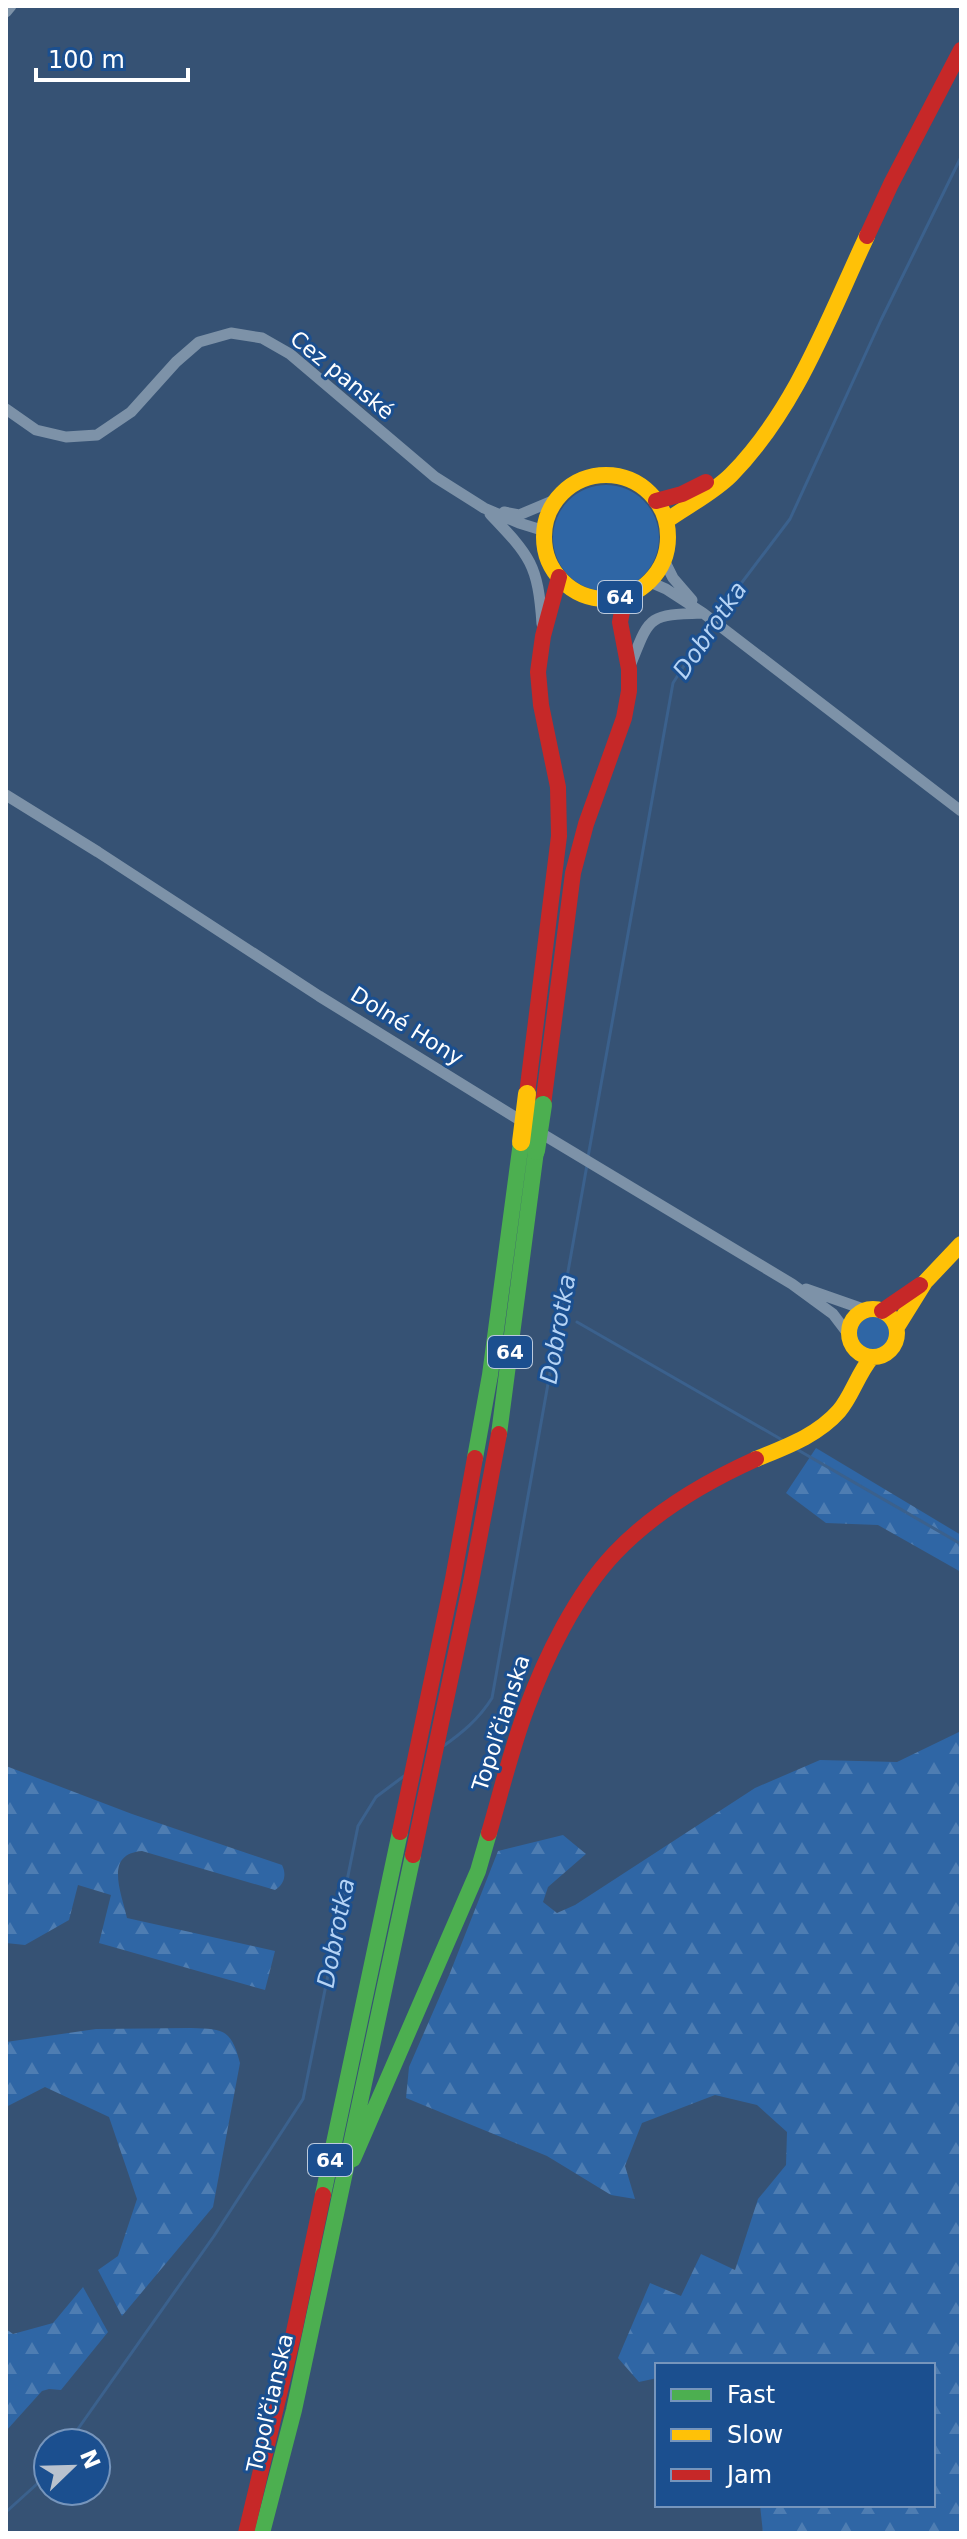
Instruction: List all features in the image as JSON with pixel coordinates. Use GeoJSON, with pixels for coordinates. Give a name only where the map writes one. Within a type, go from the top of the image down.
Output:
{"type":"FeatureCollection","features":[{"type":"Feature","properties":{"kind":"main road"},"geometry":{"type":"LineString","coordinates":[[666,521],[729,477],[772,427],[797,385],[891,184],[961,50]]}},
{"type":"Feature","properties":{"kind":"main road"},"geometry":{"type":"LineString","coordinates":[[656,501],[682,494],[740,464]]}},
{"type":"Feature","properties":{"kind":"main road","name":"64"},"geometry":{"type":"LineString","coordinates":[[344,2181],[471,1582],[498,1439],[558,856],[557,775],[542,708],[538,672],[543,637],[559,577],[589,597],[607,599],[625,596],[650,582],[664,560],[667,547],[666,521],[656,501],[639,485],[624,478],[592,477],[577,483],[557,499]]}},
{"type":"Feature","properties":{"kind":"main road"},"geometry":{"type":"LineString","coordinates":[[557,499],[549,514],[545,547],[559,577]]}},
{"type":"Feature","properties":{"kind":"main road","name":"64"},"geometry":{"type":"LineString","coordinates":[[535,1100],[573,873],[586,824],[624,718],[629,691],[629,669],[620,622],[625,596]]}},
{"type":"Feature","properties":{"kind":"main road","name":"64"},"geometry":{"type":"LineString","coordinates":[[246,2533],[291,2346],[481,1436],[529,1146]]}},
{"type":"Feature","properties":{"kind":"main road"},"geometry":{"type":"LineString","coordinates":[[897,1327],[925,1282],[961,1244]]}},
{"type":"Feature","properties":{"kind":"main road"},"geometry":{"type":"LineString","coordinates":[[874,1310],[891,1317],[897,1327],[897,1338],[892,1348],[883,1355],[872,1357],[856,1350],[849,1335],[853,1320],[925,1282]]}},
{"type":"Feature","properties":{"kind":"main road","name":"Topoľčianska"},"geometry":{"type":"LineString","coordinates":[[262,2533],[282,2462],[344,2181],[478,1871],[525,1712],[540,1673],[572,1611],[615,1553],[676,1501],[741,1466],[799,1441],[821,1427],[840,1410],[872,1357]]}},
{"type":"Feature","properties":{"kind":"street"},"geometry":{"type":"LineString","coordinates":[[6,12],[11,6]]}},
{"type":"Feature","properties":{"kind":"street","name":"Cez panské"},"geometry":{"type":"LineString","coordinates":[[6,409],[36,430],[66,437],[97,435],[131,412],[176,362],[199,342],[231,333],[262,338],[290,354],[435,477],[484,508]]}},
{"type":"Feature","properties":{"kind":"street"},"geometry":{"type":"LineString","coordinates":[[484,508],[519,515],[557,499]]}},
{"type":"Feature","properties":{"kind":"street"},"geometry":{"type":"LineString","coordinates":[[484,508],[545,531]]}},
{"type":"Feature","properties":{"kind":"street"},"geometry":{"type":"LineString","coordinates":[[484,508],[521,547],[533,567],[540,591],[543,637]]}},
{"type":"Feature","properties":{"kind":"street"},"geometry":{"type":"LineString","coordinates":[[664,560],[673,578],[703,613]]}},
{"type":"Feature","properties":{"kind":"street"},"geometry":{"type":"LineString","coordinates":[[650,582],[703,613],[961,811]]}},
{"type":"Feature","properties":{"kind":"street"},"geometry":{"type":"LineString","coordinates":[[629,669],[643,633],[653,619],[668,614],[703,613]]}},
{"type":"Feature","properties":{"kind":"street","name":"Dolné Hony"},"geometry":{"type":"LineString","coordinates":[[6,795],[319,996],[792,1284],[833,1314],[849,1335]]}},
{"type":"Feature","properties":{"kind":"street","name":"Dolné Hony"},"geometry":{"type":"LineString","coordinates":[[792,1284],[874,1310]]}},
{"type":"Feature","properties":{"kind":"green space"},"geometry":{"type":"Polygon","coordinates":[[[606,485],[626,489],[644,500],[655,518],[659,538],[655,558],[644,576],[626,587],[606,591],[586,587],[568,576],[557,558],[553,538],[557,518],[568,500],[586,489],[606,485]]]}},
{"type":"Feature","properties":{"kind":"green space"},"geometry":{"type":"Polygon","coordinates":[[[873,1316],[885,1321],[890,1333],[885,1345],[873,1350],[861,1345],[856,1333],[861,1321],[873,1316]]]}},
{"type":"Feature","properties":{"kind":"green space"},"geometry":{"type":"Polygon","coordinates":[[[816,1448],[961,1535],[961,1572],[878,1525],[826,1523],[786,1493],[816,1448]]]}},
{"type":"Feature","properties":{"kind":"green space"},"geometry":{"type":"Polygon","coordinates":[[[961,1731],[961,2533],[763,2533],[760,2507],[935,2507],[935,2363],[655,2363],[655,2378],[639,2382],[618,2358],[650,2283],[681,2296],[701,2254],[735,2270],[758,2199],[786,2165],[787,2132],[757,2105],[715,2095],[642,2123],[625,2166],[635,2199],[611,2195],[547,2156],[406,2098],[409,2067],[498,1851],[563,1835],[586,1854],[548,1887],[543,1902],[557,1913],[575,1905],[755,1788],[820,1760],[897,1762],[961,1731]]]}},
{"type":"Feature","properties":{"kind":"green space"},"geometry":{"type":"Polygon","coordinates":[[[6,1766],[132,1814],[282,1865],[284,1879],[275,1890],[142,1851],[130,1854],[119,1866],[119,1886],[127,1918],[275,1951],[265,1990],[99,1943],[111,1895],[78,1885],[69,1920],[25,1945],[6,1943],[6,1766]]]}},
{"type":"Feature","properties":{"kind":"green space"},"geometry":{"type":"Polygon","coordinates":[[[191,2028],[224,2033],[233,2043],[240,2063],[213,2207],[122,2316],[98,2270],[118,2256],[137,2199],[109,2117],[45,2087],[6,2107],[6,2042],[96,2029],[191,2028]]]}},
{"type":"Feature","properties":{"kind":"green space"},"geometry":{"type":"Polygon","coordinates":[[[83,2287],[108,2332],[61,2390],[42,2391],[6,2431],[6,2329],[13,2334],[53,2323],[83,2287]]]}},
{"type":"Feature","properties":{"kind":"waterway","name":"Dobrotka"},"geometry":{"type":"LineString","coordinates":[[715,618],[790,519],[881,320],[961,157]]}},
{"type":"Feature","properties":{"kind":"waterway","name":"Dobrotka"},"geometry":{"type":"LineString","coordinates":[[588,1157],[673,683],[711,624]]}},
{"type":"Feature","properties":{"kind":"waterway","name":"Dobrotka"},"geometry":{"type":"LineString","coordinates":[[442,1747],[470,1725],[492,1698],[587,1165]]}},
{"type":"Feature","properties":{"kind":"waterway"},"geometry":{"type":"LineString","coordinates":[[577,1322],[784,1441]]}},
{"type":"Feature","properties":{"kind":"waterway"},"geometry":{"type":"LineString","coordinates":[[798,1450],[961,1544]]}},
{"type":"Feature","properties":{"kind":"waterway","name":"Dobrotka"},"geometry":{"type":"LineString","coordinates":[[79,2427],[214,2236],[303,2099],[358,1826],[376,1797],[404,1776]]}},
{"type":"Feature","properties":{"kind":"waterway","name":"Dobrotka"},"geometry":{"type":"LineString","coordinates":[[6,2512],[32,2489]]}},
{"type":"Feature","properties":{"kind":"traffic: fast"},"geometry":{"type":"LineString","coordinates":[[536,1151],[543,1105]]}},
{"type":"Feature","properties":{"kind":"traffic: fast"},"geometry":{"type":"LineString","coordinates":[[475,1458],[490,1375],[521,1142]]}},
{"type":"Feature","properties":{"kind":"traffic: fast"},"geometry":{"type":"LineString","coordinates":[[499,1434],[536,1151]]}},
{"type":"Feature","properties":{"kind":"traffic: fast"},"geometry":{"type":"LineString","coordinates":[[323,2195],[400,1832]]}},
{"type":"Feature","properties":{"kind":"traffic: fast"},"geometry":{"type":"LineString","coordinates":[[353,2159],[478,1871],[489,1833]]}},
{"type":"Feature","properties":{"kind":"traffic: fast"},"geometry":{"type":"LineString","coordinates":[[262,2533],[294,2410],[413,1855]]}},
{"type":"Feature","properties":{"kind":"traffic: slow"},"geometry":{"type":"LineString","coordinates":[[666,521],[724,482],[774,421],[809,362],[867,236]]}},
{"type":"Feature","properties":{"kind":"traffic: slow"},"geometry":{"type":"LineString","coordinates":[[606,475],[630,480],[650,493],[663,513],[668,537],[663,561],[650,581],[630,594],[606,599],[582,594],[562,581],[549,561],[544,537],[549,513],[562,493],[582,480],[606,475]]}},
{"type":"Feature","properties":{"kind":"traffic: slow"},"geometry":{"type":"LineString","coordinates":[[521,1142],[527,1094]]}},
{"type":"Feature","properties":{"kind":"traffic: slow"},"geometry":{"type":"LineString","coordinates":[[897,1327],[925,1282],[961,1244]]}},
{"type":"Feature","properties":{"kind":"traffic: slow"},"geometry":{"type":"LineString","coordinates":[[873,1309],[890,1316],[897,1333],[890,1350],[873,1357],[856,1350],[849,1333],[856,1316],[873,1309]]}},
{"type":"Feature","properties":{"kind":"traffic: slow"},"geometry":{"type":"LineString","coordinates":[[756,1459],[800,1440],[830,1420],[844,1405],[872,1357]]}},
{"type":"Feature","properties":{"kind":"traffic: jam"},"geometry":{"type":"LineString","coordinates":[[867,236],[961,50]]}},
{"type":"Feature","properties":{"kind":"traffic: jam"},"geometry":{"type":"LineString","coordinates":[[656,501],[682,494],[706,482]]}},
{"type":"Feature","properties":{"kind":"traffic: jam"},"geometry":{"type":"LineString","coordinates":[[527,1094],[559,836],[558,787],[541,705],[538,672],[543,636],[559,577]]}},
{"type":"Feature","properties":{"kind":"traffic: jam"},"geometry":{"type":"LineString","coordinates":[[543,1105],[573,873],[586,824],[624,718],[629,691],[629,669],[620,622],[625,596]]}},
{"type":"Feature","properties":{"kind":"traffic: jam"},"geometry":{"type":"LineString","coordinates":[[882,1311],[920,1285]]}},
{"type":"Feature","properties":{"kind":"traffic: jam"},"geometry":{"type":"LineString","coordinates":[[413,1855],[499,1434]]}},
{"type":"Feature","properties":{"kind":"traffic: jam"},"geometry":{"type":"LineString","coordinates":[[400,1832],[475,1458]]}},
{"type":"Feature","properties":{"kind":"traffic: jam"},"geometry":{"type":"LineString","coordinates":[[489,1833],[534,1690],[552,1648],[587,1588],[615,1553],[663,1511],[699,1488],[756,1459]]}},
{"type":"Feature","properties":{"kind":"traffic: jam"},"geometry":{"type":"LineString","coordinates":[[246,2533],[323,2195]]}}]}
